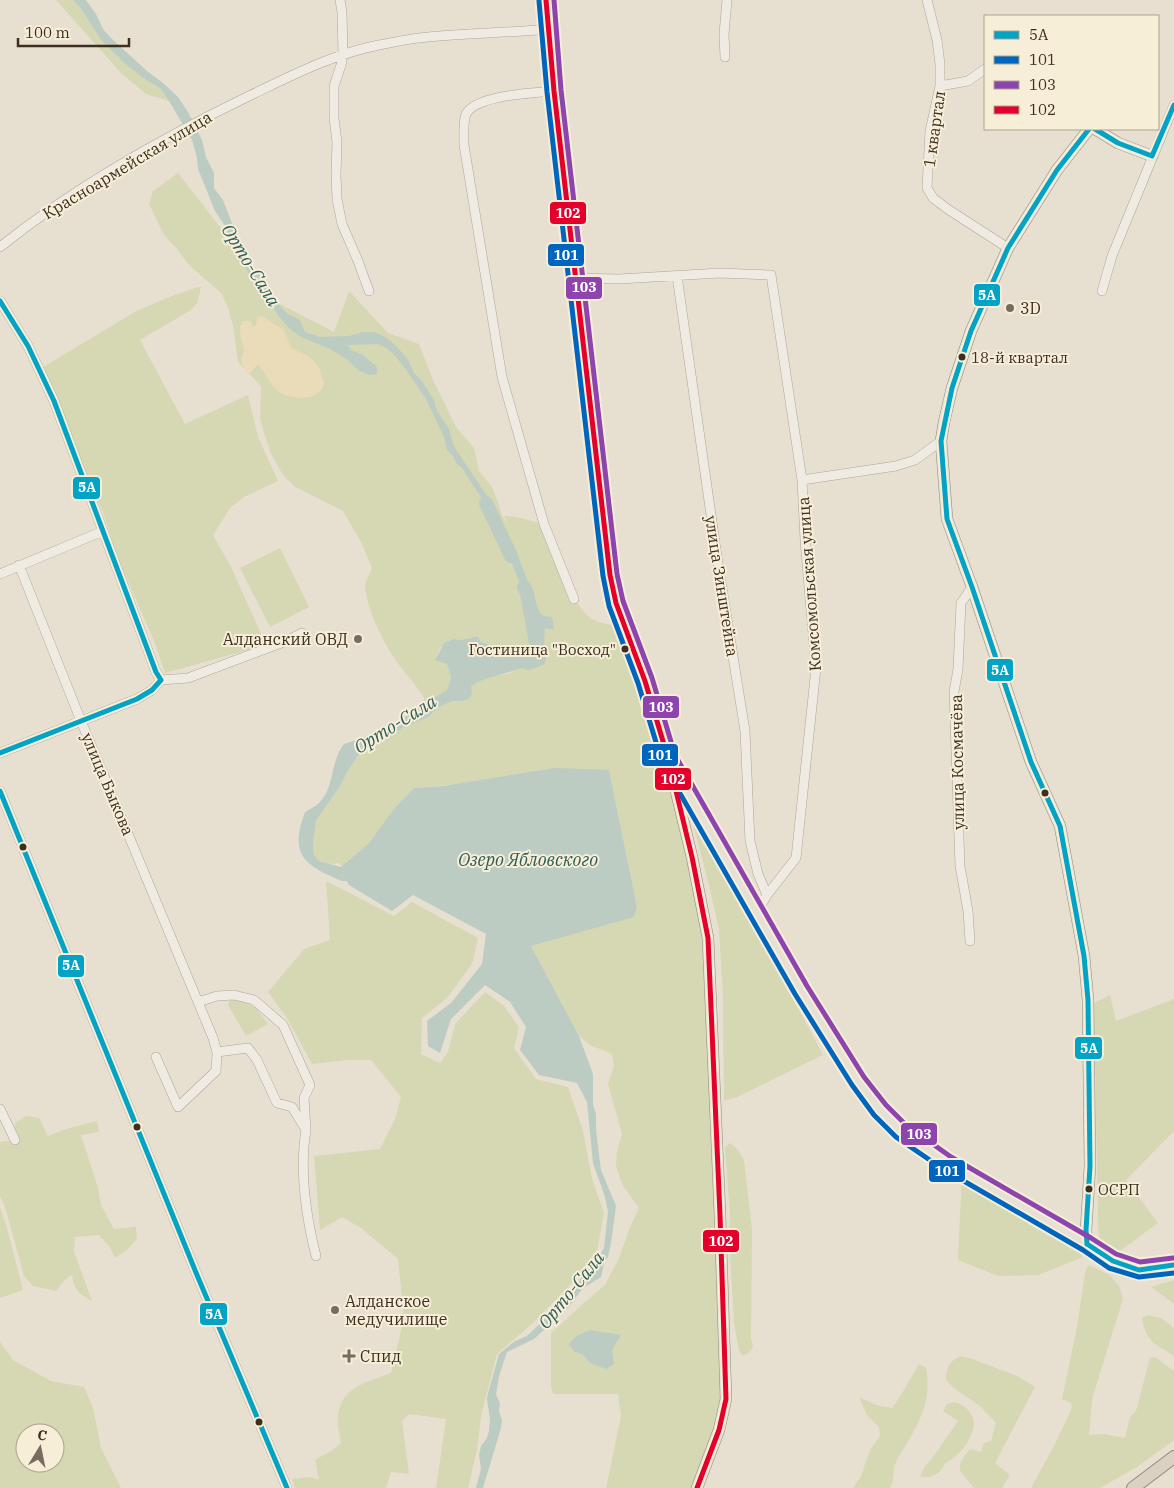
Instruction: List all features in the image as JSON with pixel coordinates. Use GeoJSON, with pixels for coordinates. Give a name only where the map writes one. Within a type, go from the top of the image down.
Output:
{"type":"FeatureCollection","features":[{"type":"Feature","properties":{"kind":"highway"},"geometry":{"type":"LineString","coordinates":[[1133,1488],[1174,1457]]}},
{"type":"Feature","properties":{"kind":"main road"},"geometry":{"type":"LineString","coordinates":[[546,0],[574,278],[610,576],[624,628],[645,681],[668,758],[692,857],[708,938],[726,1399],[720,1430],[698,1488]]}},
{"type":"Feature","properties":{"kind":"main road"},"geometry":{"type":"LineString","coordinates":[[1087,1244],[1086,1230],[1090,1166],[1088,1000],[1084,956],[1060,826],[1031,762],[947,519],[941,441],[952,388],[970,331],[1008,248],[1057,170],[1088,130]]}},
{"type":"Feature","properties":{"kind":"main road"},"geometry":{"type":"LineString","coordinates":[[1097,130],[1118,143],[1152,156]]}},
{"type":"Feature","properties":{"kind":"main road"},"geometry":{"type":"LineString","coordinates":[[668,758],[800,990],[858,1081],[880,1110],[902,1131],[947,1163],[1113,1261],[1139,1270],[1174,1265]]}},
{"type":"Feature","properties":{"kind":"street"},"geometry":{"type":"LineString","coordinates":[[340,0],[343,55],[334,86],[334,118],[338,142],[337,199],[342,224],[369,292]]}},
{"type":"Feature","properties":{"kind":"street"},"geometry":{"type":"LineString","coordinates":[[725,57],[724,34],[727,0]]}},
{"type":"Feature","properties":{"kind":"street","name":"1 квартал"},"geometry":{"type":"LineString","coordinates":[[927,0],[937,40],[940,64],[940,86],[930,131],[927,188],[933,198],[949,210],[1008,248]]}},
{"type":"Feature","properties":{"kind":"street","name":"Красноармейская улица"},"geometry":{"type":"LineString","coordinates":[[0,247],[33,221],[96,180],[176,132],[310,66],[377,45],[427,37],[549,29]]}},
{"type":"Feature","properties":{"kind":"street"},"geometry":{"type":"LineString","coordinates":[[940,86],[968,81],[984,70]]}},
{"type":"Feature","properties":{"kind":"street"},"geometry":{"type":"LineString","coordinates":[[554,90],[494,98],[472,107],[465,116],[464,145],[502,377],[544,524],[574,600]]}},
{"type":"Feature","properties":{"kind":"street"},"geometry":{"type":"LineString","coordinates":[[1102,291],[1112,256],[1174,105]]}},
{"type":"Feature","properties":{"kind":"street","name":"Комсомольская улица"},"geometry":{"type":"LineString","coordinates":[[677,276],[720,273],[771,275],[802,480],[816,668],[796,858],[767,895],[757,912]]}},
{"type":"Feature","properties":{"kind":"street"},"geometry":{"type":"LineString","coordinates":[[574,278],[618,279],[677,276]]}},
{"type":"Feature","properties":{"kind":"street","name":"улица Зинштейна"},"geometry":{"type":"LineString","coordinates":[[677,276],[717,557],[745,731],[750,841],[758,874],[767,895]]}},
{"type":"Feature","properties":{"kind":"street"},"geometry":{"type":"LineString","coordinates":[[0,301],[28,346],[54,401],[156,672],[161,680]]}},
{"type":"Feature","properties":{"kind":"street"},"geometry":{"type":"LineString","coordinates":[[802,480],[896,466],[915,460],[941,441]]}},
{"type":"Feature","properties":{"kind":"street"},"geometry":{"type":"LineString","coordinates":[[0,574],[103,531]]}},
{"type":"Feature","properties":{"kind":"street","name":"улица Быкова"},"geometry":{"type":"LineString","coordinates":[[19,565],[81,721],[213,1038],[217,1052]]}},
{"type":"Feature","properties":{"kind":"street","name":"улица Космачёва"},"geometry":{"type":"LineString","coordinates":[[970,941],[968,911],[960,866],[954,692],[958,669],[961,603],[972,587]]}},
{"type":"Feature","properties":{"kind":"street"},"geometry":{"type":"LineString","coordinates":[[0,753],[137,699],[152,690],[161,680],[188,678],[284,642],[302,633]]}},
{"type":"Feature","properties":{"kind":"street"},"geometry":{"type":"LineString","coordinates":[[0,790],[197,1275],[287,1488]]}},
{"type":"Feature","properties":{"kind":"street"},"geometry":{"type":"LineString","coordinates":[[198,1002],[217,996],[234,995],[254,1000],[283,1025],[310,1084],[304,1098],[306,1130],[303,1152],[308,1223],[316,1256]]}},
{"type":"Feature","properties":{"kind":"street"},"geometry":{"type":"LineString","coordinates":[[156,1057],[178,1107],[216,1071],[217,1052],[248,1048],[258,1060],[277,1104],[292,1107],[306,1130]]}},
{"type":"Feature","properties":{"kind":"street"},"geometry":{"type":"LineString","coordinates":[[0,1109],[15,1140]]}},
{"type":"Feature","properties":{"kind":"green space"},"geometry":{"type":"Polygon","coordinates":[[[56,0],[73,0],[82,10],[101,40],[160,88],[169,101],[146,94],[121,73],[56,0]]]}},
{"type":"Feature","properties":{"kind":"green space"},"geometry":{"type":"Polygon","coordinates":[[[178,173],[280,304],[334,332],[349,291],[388,333],[419,344],[433,380],[456,427],[474,448],[479,471],[492,487],[502,516],[507,524],[504,516],[544,524],[564,577],[586,614],[594,620],[624,628],[645,681],[708,938],[726,1399],[697,1488],[606,1488],[621,1416],[618,1394],[553,1394],[551,1387],[551,1333],[605,1285],[619,1258],[639,1208],[623,1186],[616,1167],[617,1151],[622,1134],[608,1084],[614,1066],[612,1054],[590,1045],[579,1036],[531,946],[637,907],[609,770],[414,788],[369,843],[341,867],[340,863],[331,864],[319,861],[314,855],[313,845],[316,821],[360,753],[404,727],[429,717],[437,708],[452,701],[461,701],[471,686],[479,681],[510,673],[538,659],[481,642],[478,636],[461,640],[454,639],[440,648],[435,659],[447,664],[451,677],[447,690],[437,696],[425,699],[392,655],[377,627],[370,610],[365,586],[372,568],[361,542],[343,511],[294,486],[283,475],[270,452],[260,419],[261,386],[238,362],[233,326],[228,307],[221,293],[189,265],[164,235],[149,204],[153,191],[178,173]],[[590,1330],[578,1335],[568,1344],[582,1354],[590,1363],[590,1330]]]}},
{"type":"Feature","properties":{"kind":"green space"},"geometry":{"type":"Polygon","coordinates":[[[201,286],[198,302],[191,310],[140,340],[185,424],[248,395],[258,437],[278,481],[244,497],[230,508],[213,535],[231,567],[266,645],[165,673],[154,641],[117,556],[102,509],[80,468],[40,369],[138,310],[201,286]]]}},
{"type":"Feature","properties":{"kind":"green space"},"geometry":{"type":"Polygon","coordinates":[[[280,548],[309,607],[270,627],[240,568],[280,548]]]}},
{"type":"Feature","properties":{"kind":"green space"},"geometry":{"type":"Polygon","coordinates":[[[692,821],[720,860],[823,1055],[737,1097],[724,1101],[723,997],[719,929],[692,821]]]}},
{"type":"Feature","properties":{"kind":"green space"},"geometry":{"type":"Polygon","coordinates":[[[326,881],[394,916],[412,902],[478,938],[472,964],[447,998],[422,1018],[421,1054],[440,1063],[448,1052],[455,1024],[485,992],[504,1006],[519,1027],[514,1048],[536,1079],[568,1087],[583,1131],[592,1179],[604,1213],[597,1251],[576,1279],[534,1322],[497,1354],[481,1416],[477,1450],[468,1488],[436,1488],[446,1419],[409,1414],[402,1421],[409,1474],[391,1472],[386,1488],[295,1488],[292,1479],[310,1477],[319,1480],[315,1460],[341,1443],[338,1422],[339,1408],[343,1400],[348,1393],[364,1383],[391,1373],[404,1318],[398,1259],[361,1228],[342,1217],[320,1230],[314,1156],[380,1149],[395,1119],[401,1097],[371,1060],[345,1060],[312,1064],[287,1018],[268,992],[304,949],[330,940],[326,881]]]}},
{"type":"Feature","properties":{"kind":"green space"},"geometry":{"type":"Polygon","coordinates":[[[1110,995],[1116,1021],[1174,999],[1174,1131],[1126,1180],[1158,1223],[1120,1251],[1099,1238],[1098,1223],[1094,1003],[1110,995]]]}},
{"type":"Feature","properties":{"kind":"green space"},"geometry":{"type":"Polygon","coordinates":[[[239,999],[256,1008],[268,1024],[246,1036],[228,1005],[230,1000],[239,999]]]}},
{"type":"Feature","properties":{"kind":"green space"},"geometry":{"type":"Polygon","coordinates":[[[26,1116],[39,1118],[48,1136],[97,1121],[99,1132],[81,1135],[98,1188],[101,1205],[114,1229],[136,1227],[137,1239],[128,1249],[115,1258],[110,1247],[99,1235],[75,1237],[74,1252],[92,1301],[78,1291],[72,1274],[56,1291],[33,1286],[24,1276],[6,1210],[0,1196],[0,1142],[15,1140],[15,1123],[26,1116]]]}},
{"type":"Feature","properties":{"kind":"green space"},"geometry":{"type":"Polygon","coordinates":[[[730,1143],[738,1150],[744,1160],[752,1229],[751,1338],[753,1348],[743,1356],[739,1350],[734,1323],[729,1236],[730,1214],[725,1147],[730,1143]]]}},
{"type":"Feature","properties":{"kind":"green space"},"geometry":{"type":"Polygon","coordinates":[[[962,1172],[1087,1244],[1081,1258],[1038,1275],[998,1276],[958,1260],[962,1172]]]}},
{"type":"Feature","properties":{"kind":"green space"},"geometry":{"type":"Polygon","coordinates":[[[0,1207],[23,1290],[0,1298],[0,1207]]]}},
{"type":"Feature","properties":{"kind":"green space"},"geometry":{"type":"Polygon","coordinates":[[[1088,1265],[1110,1275],[1119,1286],[1123,1299],[1092,1399],[1089,1435],[1104,1434],[1125,1438],[1130,1417],[1136,1411],[1150,1358],[1155,1357],[1174,1371],[1174,1440],[1137,1467],[1100,1488],[1031,1488],[1072,1408],[1071,1403],[1062,1399],[1088,1265]]]}},
{"type":"Feature","properties":{"kind":"green space"},"geometry":{"type":"Polygon","coordinates":[[[1174,1280],[1174,1304],[1151,1287],[1174,1280]]]}},
{"type":"Feature","properties":{"kind":"green space"},"geometry":{"type":"Polygon","coordinates":[[[1148,1315],[1161,1318],[1174,1328],[1174,1357],[1153,1342],[1147,1335],[1142,1318],[1148,1315]]]}},
{"type":"Feature","properties":{"kind":"green space"},"geometry":{"type":"Polygon","coordinates":[[[0,1342],[13,1360],[51,1381],[84,1387],[93,1408],[101,1448],[121,1488],[0,1488],[0,1342]]]}},
{"type":"Feature","properties":{"kind":"green space"},"geometry":{"type":"Polygon","coordinates":[[[961,1356],[1019,1377],[1035,1387],[995,1463],[1010,1475],[1002,1488],[974,1488],[960,1470],[961,1462],[970,1449],[981,1452],[984,1443],[991,1441],[996,1423],[980,1406],[955,1389],[946,1380],[949,1365],[953,1360],[961,1356]]]}},
{"type":"Feature","properties":{"kind":"green space"},"geometry":{"type":"Polygon","coordinates":[[[919,1364],[926,1368],[928,1389],[924,1408],[897,1460],[890,1488],[853,1488],[861,1476],[870,1450],[880,1436],[879,1427],[867,1415],[859,1397],[876,1405],[892,1408],[919,1364]]]}},
{"type":"Feature","properties":{"kind":"green space"},"geometry":{"type":"Polygon","coordinates":[[[954,1402],[964,1407],[972,1416],[974,1427],[970,1438],[959,1453],[945,1464],[938,1473],[929,1477],[920,1477],[925,1466],[958,1421],[943,1411],[947,1404],[954,1402]]]}},
{"type":"Feature","properties":{"kind":"sand"},"geometry":{"type":"Polygon","coordinates":[[[262,316],[284,330],[291,348],[310,357],[317,365],[324,385],[315,395],[298,398],[281,393],[258,364],[247,374],[241,361],[244,349],[240,328],[242,321],[250,321],[253,327],[256,325],[258,317],[262,316]]]}},
{"type":"Feature","properties":{"kind":"water","name":"Озеро Ябловского"},"geometry":{"type":"Polygon","coordinates":[[[73,0],[86,0],[96,14],[103,29],[111,38],[178,97],[202,140],[206,157],[214,173],[214,188],[223,200],[236,238],[245,255],[279,305],[288,314],[299,319],[305,332],[320,337],[349,336],[363,332],[375,332],[387,338],[407,358],[414,373],[434,400],[437,411],[449,429],[453,444],[489,499],[518,556],[540,613],[544,616],[552,617],[554,630],[545,628],[544,642],[546,652],[539,659],[521,668],[480,681],[471,686],[472,694],[468,699],[452,701],[437,708],[429,717],[404,727],[360,753],[316,821],[313,845],[314,855],[319,861],[341,867],[369,843],[394,809],[414,788],[443,786],[555,768],[609,770],[637,907],[634,917],[531,946],[579,1036],[593,1074],[593,1105],[596,1114],[601,1170],[616,1206],[611,1243],[601,1277],[582,1289],[569,1307],[534,1339],[507,1352],[499,1376],[496,1395],[500,1403],[501,1428],[483,1488],[476,1488],[481,1469],[479,1455],[481,1446],[487,1438],[489,1431],[490,1419],[487,1399],[499,1354],[515,1341],[527,1336],[568,1297],[580,1280],[581,1275],[595,1264],[604,1248],[608,1212],[605,1197],[593,1163],[587,1102],[577,1083],[539,1075],[520,1050],[526,1027],[510,1002],[485,985],[451,1019],[440,1053],[428,1046],[427,1021],[451,1003],[482,964],[486,934],[413,895],[392,911],[349,885],[347,881],[342,881],[318,870],[303,857],[299,839],[300,827],[305,812],[324,797],[328,790],[336,758],[344,744],[391,728],[425,699],[437,696],[447,690],[451,677],[447,664],[435,660],[444,643],[454,639],[461,640],[478,636],[481,642],[533,658],[542,650],[541,634],[534,612],[527,601],[506,549],[500,526],[462,468],[447,450],[444,437],[426,399],[405,368],[387,348],[378,344],[348,345],[351,350],[363,355],[377,367],[377,374],[369,375],[358,370],[348,360],[330,349],[301,337],[289,328],[250,277],[241,256],[232,244],[225,226],[215,211],[198,169],[192,140],[169,101],[160,88],[128,66],[101,40],[82,10],[73,0]]]}},
{"type":"Feature","properties":{"kind":"water"},"geometry":{"type":"Polygon","coordinates":[[[590,1330],[621,1335],[612,1350],[614,1364],[606,1369],[590,1363],[582,1354],[575,1352],[568,1344],[578,1335],[590,1330]]]}},
{"type":"Feature","properties":{"kind":"waterway","name":"Орто-Сала"},"geometry":{"type":"LineString","coordinates":[[486,503],[511,556]]}},
{"type":"Feature","properties":{"kind":"waterway","name":"Орто-Сала"},"geometry":{"type":"LineString","coordinates":[[524,587],[527,593],[539,659],[528,663]]}},
{"type":"Feature","properties":{"kind":"transit line","name":"102"},"geometry":{"type":"LineString","coordinates":[[546,0],[554,91],[610,575],[616,603],[645,681],[668,758],[692,857],[708,938],[726,1399],[719,1430],[697,1488]]}},
{"type":"Feature","properties":{"kind":"transit line","name":"103"},"geometry":{"type":"LineString","coordinates":[[554,0],[561,90],[617,574],[623,601],[652,678],[675,755],[807,986],[864,1077],[886,1105],[906,1125],[951,1157],[1116,1254],[1140,1262],[1173,1258]]}},
{"type":"Feature","properties":{"kind":"transit line","name":"101"},"geometry":{"type":"LineString","coordinates":[[539,1],[547,92],[603,576],[609,606],[638,683],[662,762],[795,994],[852,1085],[874,1115],[896,1137],[943,1169],[1083,1250],[1109,1268],[1139,1277],[1174,1273]]}},
{"type":"Feature","properties":{"kind":"transit line","name":"5А"},"geometry":{"type":"LineString","coordinates":[[1152,156],[1174,105]]}},
{"type":"Feature","properties":{"kind":"transit line","name":"5А"},"geometry":{"type":"LineString","coordinates":[[1087,1244],[1086,1230],[1090,1166],[1088,1000],[1084,956],[1060,826],[1031,762],[947,519],[941,441],[952,388],[971,331],[1008,248],[1057,170],[1088,130]]}},
{"type":"Feature","properties":{"kind":"transit line","name":"5А"},"geometry":{"type":"LineString","coordinates":[[1097,130],[1118,143],[1152,156]]}},
{"type":"Feature","properties":{"kind":"transit line","name":"5А"},"geometry":{"type":"LineString","coordinates":[[0,301],[28,346],[54,401],[156,672],[161,680]]}},
{"type":"Feature","properties":{"kind":"transit line","name":"5А"},"geometry":{"type":"LineString","coordinates":[[0,753],[137,699],[152,690],[161,680]]}},
{"type":"Feature","properties":{"kind":"transit line","name":"5А"},"geometry":{"type":"LineString","coordinates":[[0,791],[197,1275],[287,1488]]}},
{"type":"Feature","properties":{"kind":"transit line","name":"5А"},"geometry":{"type":"LineString","coordinates":[[1087,1244],[1113,1261],[1139,1270],[1174,1265]]}},
{"type":"Feature","properties":{"kind":"place","name":"3D"},"geometry":{"type":"Point","coordinates":[1010,308]}},
{"type":"Feature","properties":{"kind":"place","name":"18-й квартал"},"geometry":{"type":"Point","coordinates":[962,357]}},
{"type":"Feature","properties":{"kind":"place","name":"Алданский ОВД"},"geometry":{"type":"Point","coordinates":[358,639]}},
{"type":"Feature","properties":{"kind":"place","name":"Гостиница \"Восход\""},"geometry":{"type":"Point","coordinates":[625,649]}},
{"type":"Feature","properties":{"kind":"place","name":"ОСРП"},"geometry":{"type":"Point","coordinates":[1089,1189]}},
{"type":"Feature","properties":{"kind":"place","name":"Алданское медучилище"},"geometry":{"type":"Point","coordinates":[335,1310]}},
{"type":"Feature","properties":{"kind":"place","name":"Спид"},"geometry":{"type":"Point","coordinates":[349,1356]}}]}
